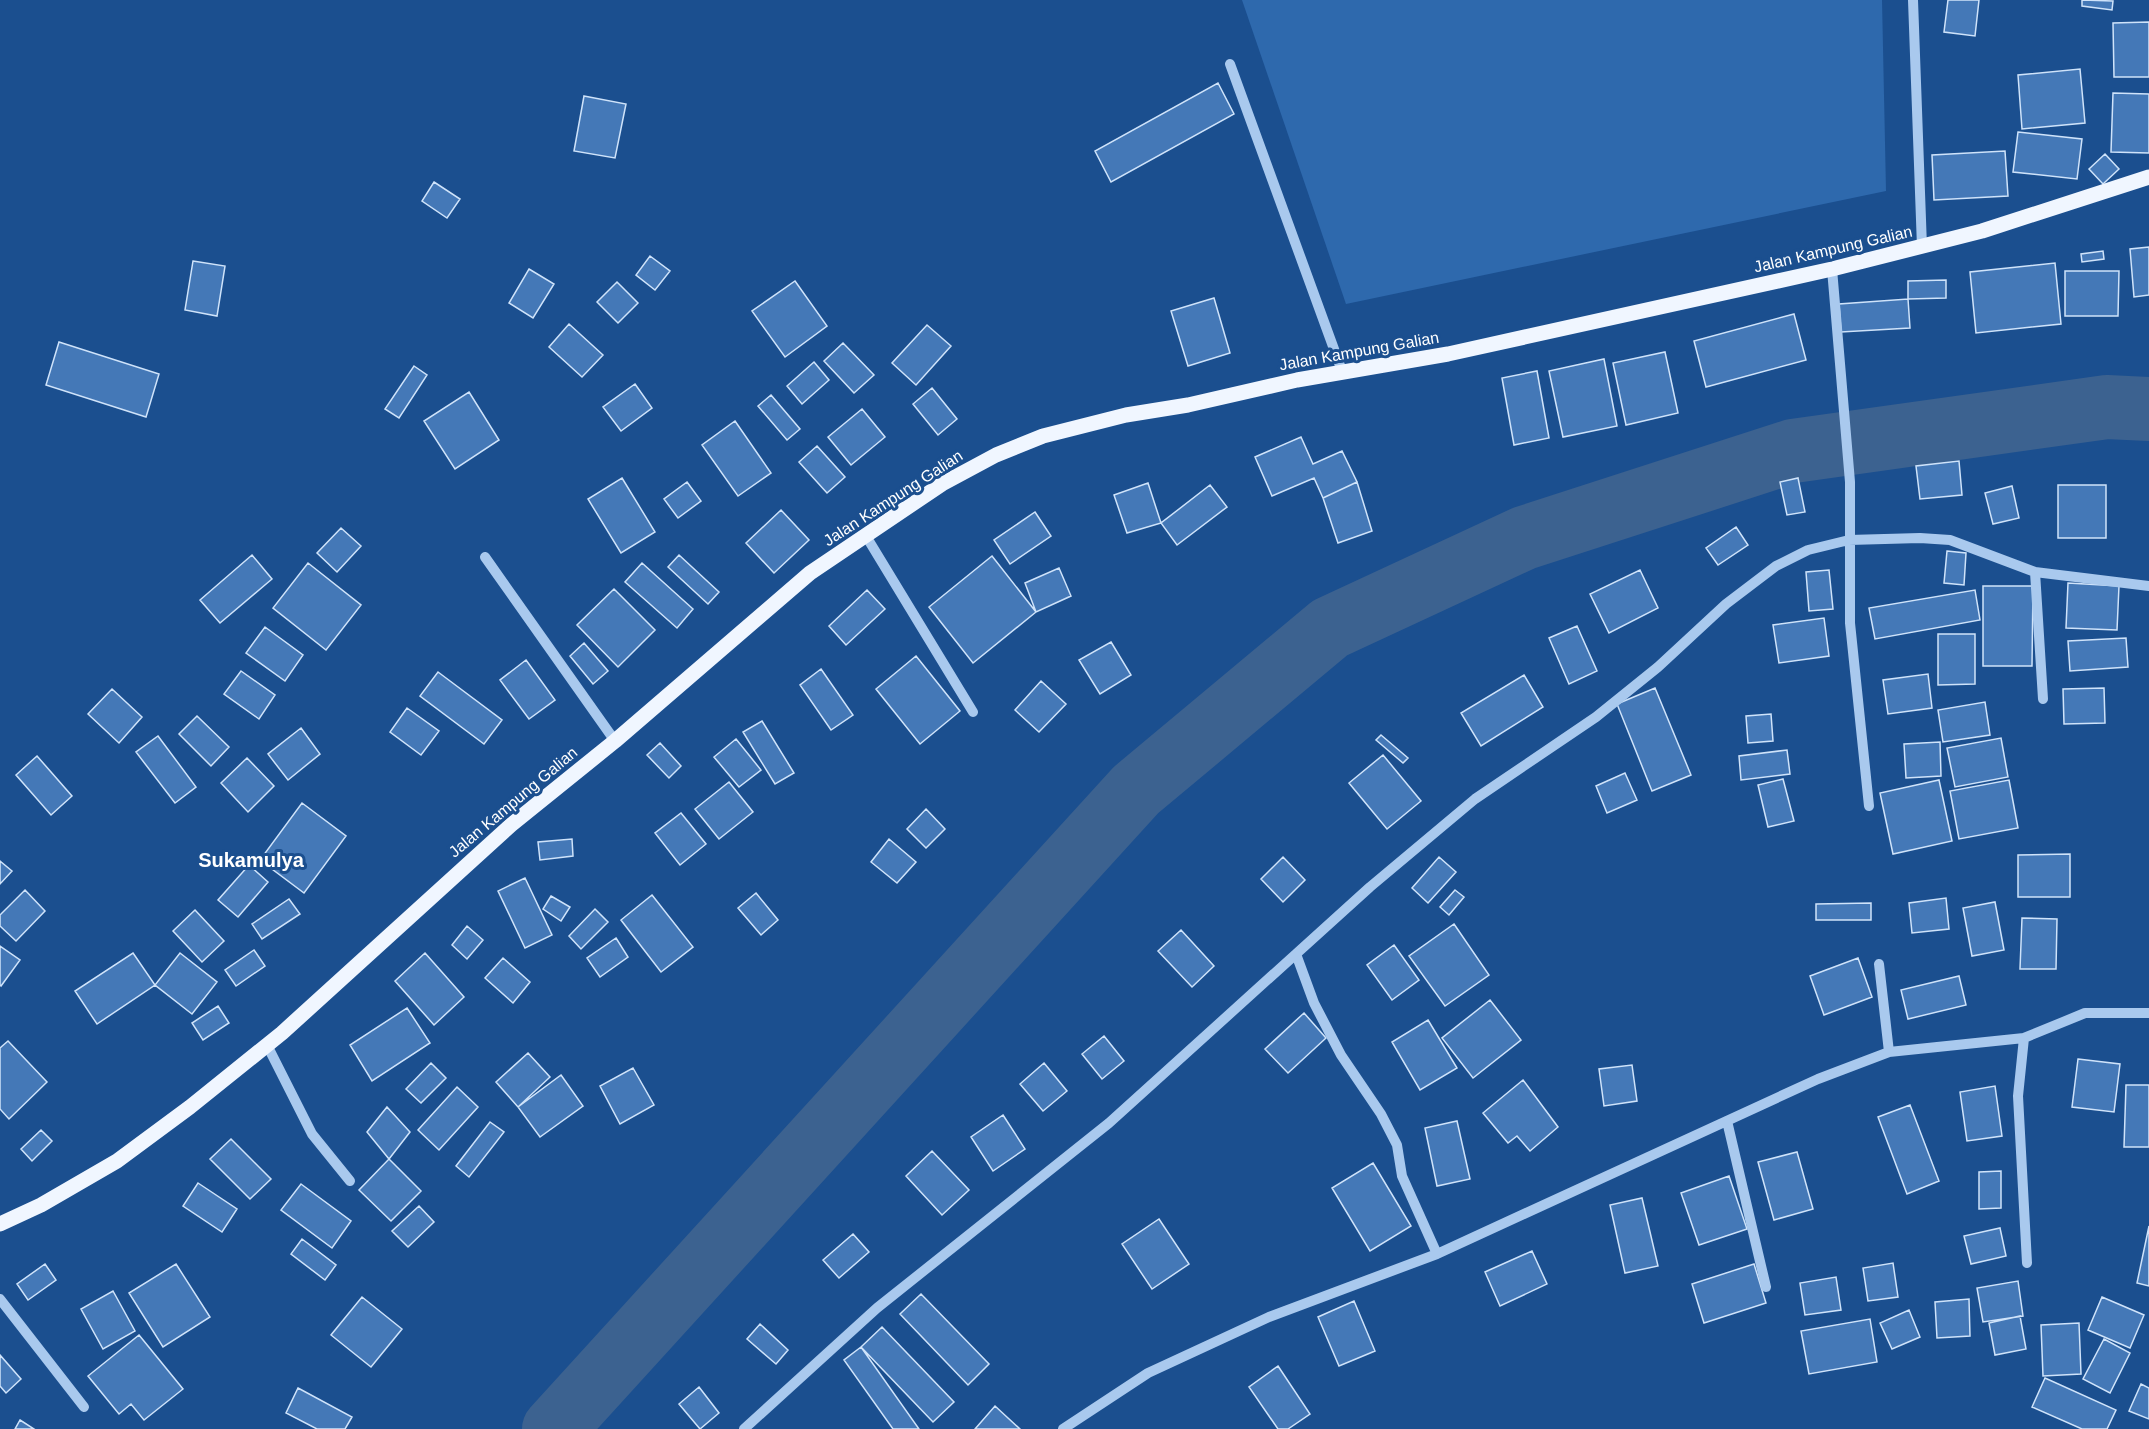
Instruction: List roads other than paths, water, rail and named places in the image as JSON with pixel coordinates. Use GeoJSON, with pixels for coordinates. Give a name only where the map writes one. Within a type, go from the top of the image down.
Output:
{"type":"FeatureCollection","features":[{"type":"Feature","properties":{"kind":"main road","name":"Jalan Kampung Galian"},"geometry":{"type":"LineString","coordinates":[[0,1224],[41,1204],[117,1161],[190,1107],[267,1044],[511,825],[615,741],[810,573],[942,484],[996,455],[1043,436],[1126,415],[1188,405],[1342,371],[1448,354],[1832,269],[2014,221],[2149,177]]}},
{"type":"Feature","properties":{"kind":"street"},"geometry":{"type":"LineString","coordinates":[[1912,0],[1922,247]]}},
{"type":"Feature","properties":{"kind":"street"},"geometry":{"type":"LineString","coordinates":[[1230,64],[1342,371]]}},
{"type":"Feature","properties":{"kind":"street"},"geometry":{"type":"LineString","coordinates":[[1832,269],[1850,482],[1850,623],[1869,806]]}},
{"type":"Feature","properties":{"kind":"street"},"geometry":{"type":"LineString","coordinates":[[866,536],[973,712]]}},
{"type":"Feature","properties":{"kind":"street"},"geometry":{"type":"LineString","coordinates":[[744,1429],[877,1308],[1109,1123],[1296,954],[1475,799],[1596,717],[1658,667],[1726,604],[1776,566],[1808,550],[1849,540],[1920,538],[1950,540],[2036,572],[2149,586]]}},
{"type":"Feature","properties":{"kind":"street"},"geometry":{"type":"LineString","coordinates":[[485,557],[615,741]]}},
{"type":"Feature","properties":{"kind":"street"},"geometry":{"type":"LineString","coordinates":[[2036,572],[2043,699]]}},
{"type":"Feature","properties":{"kind":"street"},"geometry":{"type":"LineString","coordinates":[[1296,954],[1314,1003],[1330,1035],[1381,1114],[1396,1145],[1402,1176],[1437,1254]]}},
{"type":"Feature","properties":{"kind":"street"},"geometry":{"type":"LineString","coordinates":[[1879,964],[1889,1052]]}},
{"type":"Feature","properties":{"kind":"street"},"geometry":{"type":"LineString","coordinates":[[1063,1429],[1148,1373],[1269,1317],[1437,1254],[1818,1079],[1889,1052],[2024,1038],[2085,1013],[2149,1013]]}},
{"type":"Feature","properties":{"kind":"street"},"geometry":{"type":"LineString","coordinates":[[2024,1038],[2018,1096],[2027,1263]]}},
{"type":"Feature","properties":{"kind":"street"},"geometry":{"type":"LineString","coordinates":[[267,1044],[312,1134],[350,1181]]}},
{"type":"Feature","properties":{"kind":"street"},"geometry":{"type":"LineString","coordinates":[[1727,1121],[1766,1287]]}},
{"type":"Feature","properties":{"kind":"street"},"geometry":{"type":"LineString","coordinates":[[0,1299],[84,1407]]}},
{"type":"Feature","properties":{"kind":"waterway"},"geometry":{"type":"LineString","coordinates":[[554,1429],[1136,790],[1330,628],[1524,538],[1793,451],[2107,407],[2149,409]]}},
{"type":"Feature","properties":{"kind":"district","name":"Sukamulya"},"geometry":{"type":"Point","coordinates":[251,860]}}]}
